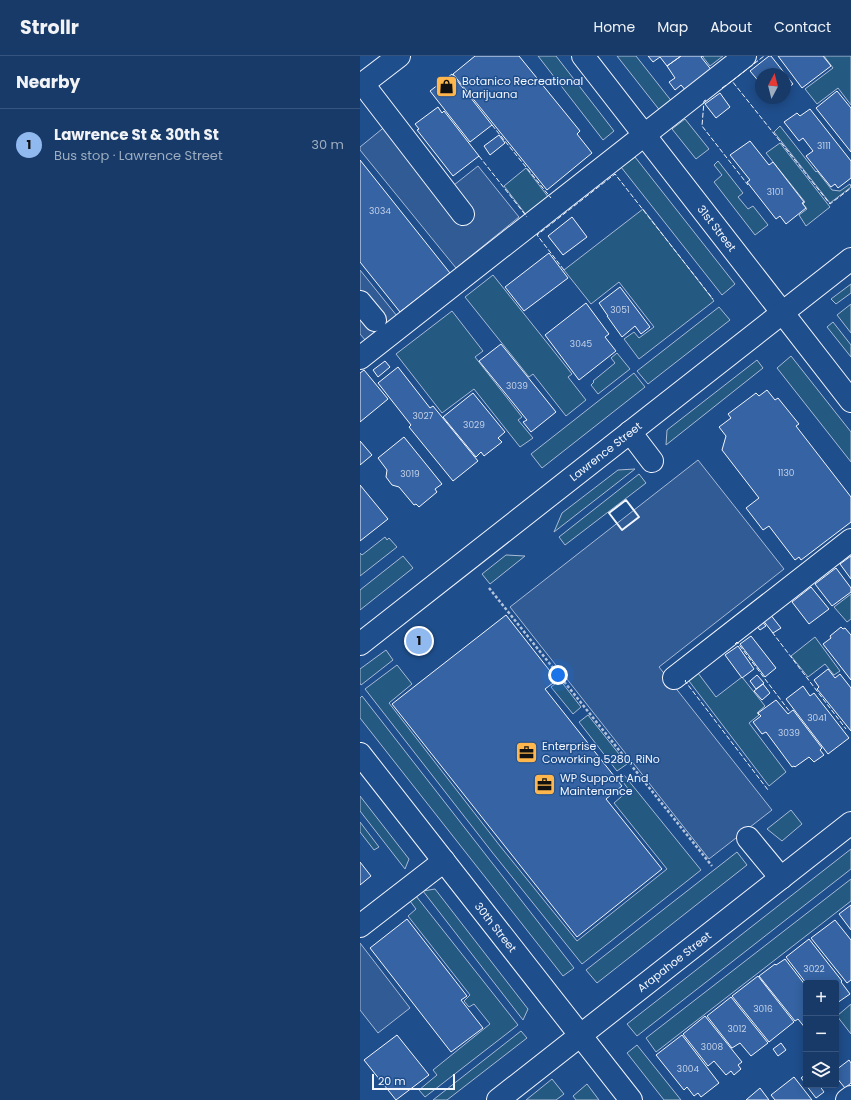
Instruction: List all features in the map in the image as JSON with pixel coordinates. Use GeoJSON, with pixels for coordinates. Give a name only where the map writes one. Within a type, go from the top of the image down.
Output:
{"type":"FeatureCollection","features":[{"type":"Feature","properties":{"kind":"street"},"geometry":{"type":"LineString","coordinates":[[399,56],[361,85],[463,214]]}},
{"type":"Feature","properties":{"kind":"street","name":"31st Street"},"geometry":{"type":"LineString","coordinates":[[583,56],[851,401]]}},
{"type":"Feature","properties":{"kind":"street"},"geometry":{"type":"LineString","coordinates":[[360,358],[745,56]]}},
{"type":"Feature","properties":{"kind":"street","name":"Lawrence Street"},"geometry":{"type":"LineString","coordinates":[[360,644],[851,259]]}},
{"type":"Feature","properties":{"kind":"street"},"geometry":{"type":"LineString","coordinates":[[360,302],[375,320]]}},
{"type":"Feature","properties":{"kind":"street"},"geometry":{"type":"LineString","coordinates":[[630,432],[652,461]]}},
{"type":"Feature","properties":{"kind":"street"},"geometry":{"type":"LineString","coordinates":[[674,678],[851,540]]}},
{"type":"Feature","properties":{"kind":"street","name":"30th Street"},"geometry":{"type":"LineString","coordinates":[[360,754],[631,1100]]}},
{"type":"Feature","properties":{"kind":"street","name":"Arapahoe Street"},"geometry":{"type":"LineString","coordinates":[[498,1100],[851,823]]}},
{"type":"Feature","properties":{"kind":"street"},"geometry":{"type":"LineString","coordinates":[[748,838],[781,878]]}},
{"type":"Feature","properties":{"kind":"street"},"geometry":{"type":"LineString","coordinates":[[360,926],[444,861]]}},
{"type":"Feature","properties":{"kind":"street"},"geometry":{"type":"LineString","coordinates":[[847,1100],[851,1097]]}},
{"type":"Feature","properties":{"kind":"path"},"geometry":{"type":"LineString","coordinates":[[489,588],[712,866]]}},
{"type":"Feature","properties":{"kind":"shaded area"},"geometry":{"type":"Polygon","coordinates":[[[538,56],[556,56],[614,131],[603,140],[538,56]]]}},
{"type":"Feature","properties":{"kind":"shaded area"},"geometry":{"type":"Polygon","coordinates":[[[617,56],[636,56],[673,103],[661,112],[617,56]]]}},
{"type":"Feature","properties":{"kind":"shaded area"},"geometry":{"type":"Polygon","coordinates":[[[723,56],[710,66],[703,57],[723,56]]]}},
{"type":"Feature","properties":{"kind":"shaded area"},"geometry":{"type":"Polygon","coordinates":[[[824,56],[851,56],[851,105],[838,88],[817,104],[805,89],[833,68],[824,56]]]}},
{"type":"Feature","properties":{"kind":"shaded area"},"geometry":{"type":"Polygon","coordinates":[[[398,116],[454,185],[478,166],[519,217],[456,268],[360,150],[360,147],[398,116]]]}},
{"type":"Feature","properties":{"kind":"shaded area"},"geometry":{"type":"Polygon","coordinates":[[[685,119],[709,149],[696,159],[672,129],[685,119]]]}},
{"type":"Feature","properties":{"kind":"shaded area"},"geometry":{"type":"Polygon","coordinates":[[[780,126],[832,190],[840,191],[850,184],[851,187],[830,203],[774,132],[780,126]]]}},
{"type":"Feature","properties":{"kind":"shaded area"},"geometry":{"type":"Polygon","coordinates":[[[780,143],[830,207],[806,226],[799,215],[807,209],[803,204],[805,202],[766,153],[780,143]]]}},
{"type":"Feature","properties":{"kind":"shaded area"},"geometry":{"type":"Polygon","coordinates":[[[635,157],[735,284],[722,295],[621,167],[635,157]]]}},
{"type":"Feature","properties":{"kind":"shaded area"},"geometry":{"type":"Polygon","coordinates":[[[718,161],[743,193],[738,197],[748,209],[753,206],[768,225],[755,235],[714,182],[722,175],[714,165],[718,161]]]}},
{"type":"Feature","properties":{"kind":"shaded area"},"geometry":{"type":"Polygon","coordinates":[[[526,168],[549,198],[527,216],[504,186],[526,168]]]}},
{"type":"Feature","properties":{"kind":"shaded area"},"geometry":{"type":"Polygon","coordinates":[[[643,209],[714,301],[639,359],[624,339],[634,332],[639,338],[654,327],[619,282],[591,304],[564,270],[643,209]]]}},
{"type":"Feature","properties":{"kind":"shaded area"},"geometry":{"type":"Polygon","coordinates":[[[360,270],[397,316],[366,341],[360,334],[360,270]]]}},
{"type":"Feature","properties":{"kind":"shaded area"},"geometry":{"type":"Polygon","coordinates":[[[493,275],[572,374],[568,377],[586,400],[566,416],[533,374],[529,377],[465,297],[493,275]]]}},
{"type":"Feature","properties":{"kind":"shaded area"},"geometry":{"type":"Polygon","coordinates":[[[851,284],[851,293],[836,304],[831,299],[851,284]]]}},
{"type":"Feature","properties":{"kind":"shaded area"},"geometry":{"type":"Polygon","coordinates":[[[851,304],[851,333],[837,315],[851,304]]]}},
{"type":"Feature","properties":{"kind":"shaded area"},"geometry":{"type":"Polygon","coordinates":[[[719,307],[730,320],[648,384],[637,371],[719,307]]]}},
{"type":"Feature","properties":{"kind":"shaded area"},"geometry":{"type":"Polygon","coordinates":[[[452,311],[483,351],[475,357],[522,417],[518,420],[533,438],[520,447],[474,389],[442,413],[396,354],[452,311]]]}},
{"type":"Feature","properties":{"kind":"shaded area"},"geometry":{"type":"Polygon","coordinates":[[[833,322],[851,345],[851,357],[827,327],[833,322]]]}},
{"type":"Feature","properties":{"kind":"shaded area"},"geometry":{"type":"Polygon","coordinates":[[[617,353],[630,369],[598,394],[591,385],[594,382],[593,381],[615,363],[611,358],[617,353]]]}},
{"type":"Feature","properties":{"kind":"shaded area"},"geometry":{"type":"Polygon","coordinates":[[[791,356],[851,432],[851,462],[777,368],[791,356]]]}},
{"type":"Feature","properties":{"kind":"shaded area"},"geometry":{"type":"Polygon","coordinates":[[[757,360],[763,368],[666,445],[667,430],[757,360]]]}},
{"type":"Feature","properties":{"kind":"shaded area"},"geometry":{"type":"Polygon","coordinates":[[[634,373],[645,387],[542,468],[531,454],[634,373]]]}},
{"type":"Feature","properties":{"kind":"shaded area"},"geometry":{"type":"Polygon","coordinates":[[[698,460],[784,569],[659,667],[772,810],[709,859],[510,607],[698,460]]]}},
{"type":"Feature","properties":{"kind":"shaded area"},"geometry":{"type":"Polygon","coordinates":[[[635,469],[554,532],[562,513],[618,470],[635,469]]]}},
{"type":"Feature","properties":{"kind":"shaded area"},"geometry":{"type":"Polygon","coordinates":[[[639,474],[646,483],[565,545],[559,537],[639,474]]]}},
{"type":"Feature","properties":{"kind":"shaded area"},"geometry":{"type":"Polygon","coordinates":[[[385,537],[387,540],[389,538],[397,547],[360,576],[360,553],[362,555],[385,537]]]}},
{"type":"Feature","properties":{"kind":"shaded area"},"geometry":{"type":"Polygon","coordinates":[[[506,555],[525,556],[490,584],[482,574],[506,555]]]}},
{"type":"Feature","properties":{"kind":"shaded area"},"geometry":{"type":"Polygon","coordinates":[[[403,556],[413,568],[360,610],[360,590],[403,556]]]}},
{"type":"Feature","properties":{"kind":"shaded area"},"geometry":{"type":"Polygon","coordinates":[[[851,594],[851,619],[847,622],[834,607],[851,594]]]}},
{"type":"Feature","properties":{"kind":"shaded area"},"geometry":{"type":"Polygon","coordinates":[[[815,637],[840,671],[834,675],[825,664],[808,677],[791,656],[815,637]]]}},
{"type":"Feature","properties":{"kind":"shaded area"},"geometry":{"type":"Polygon","coordinates":[[[386,650],[393,660],[361,685],[360,669],[386,650]]]}},
{"type":"Feature","properties":{"kind":"shaded area"},"geometry":{"type":"Polygon","coordinates":[[[397,665],[412,684],[389,703],[500,846],[577,941],[667,869],[614,803],[629,790],[620,778],[624,775],[701,870],[582,964],[492,852],[365,689],[397,665]]]}},
{"type":"Feature","properties":{"kind":"shaded area"},"geometry":{"type":"Polygon","coordinates":[[[698,673],[716,697],[742,677],[765,706],[757,713],[759,715],[749,723],[786,772],[769,786],[689,681],[698,673]]]}},
{"type":"Feature","properties":{"kind":"shaded area"},"geometry":{"type":"Polygon","coordinates":[[[560,680],[581,707],[573,714],[551,687],[560,680]]]}},
{"type":"Feature","properties":{"kind":"shaded area"},"geometry":{"type":"Polygon","coordinates":[[[362,696],[574,968],[563,976],[360,718],[360,698],[362,696]]]}},
{"type":"Feature","properties":{"kind":"shaded area"},"geometry":{"type":"Polygon","coordinates":[[[588,715],[627,764],[617,771],[579,722],[588,715]]]}},
{"type":"Feature","properties":{"kind":"shaded area"},"geometry":{"type":"Polygon","coordinates":[[[360,796],[409,859],[405,869],[360,811],[360,796]]]}},
{"type":"Feature","properties":{"kind":"shaded area"},"geometry":{"type":"Polygon","coordinates":[[[791,810],[802,824],[782,841],[767,829],[791,810]]]}},
{"type":"Feature","properties":{"kind":"shaded area"},"geometry":{"type":"Polygon","coordinates":[[[360,822],[379,847],[374,850],[360,832],[360,822]]]}},
{"type":"Feature","properties":{"kind":"shaded area"},"geometry":{"type":"Polygon","coordinates":[[[851,849],[851,869],[637,1036],[627,1024],[851,849]]]}},
{"type":"Feature","properties":{"kind":"shaded area"},"geometry":{"type":"Polygon","coordinates":[[[737,852],[747,865],[597,983],[586,970],[737,852]]]}},
{"type":"Feature","properties":{"kind":"shaded area"},"geometry":{"type":"Polygon","coordinates":[[[851,879],[851,901],[656,1052],[646,1038],[851,879]]]}},
{"type":"Feature","properties":{"kind":"shaded area"},"geometry":{"type":"Polygon","coordinates":[[[435,889],[528,1009],[523,1020],[423,891],[435,889]]]}},
{"type":"Feature","properties":{"kind":"shaded area"},"geometry":{"type":"Polygon","coordinates":[[[416,896],[518,1025],[425,1097],[419,1090],[437,1075],[433,1070],[490,1024],[474,1004],[469,1007],[464,1001],[470,995],[408,916],[416,909],[410,901],[416,896]]]}},
{"type":"Feature","properties":{"kind":"shaded area"},"geometry":{"type":"Polygon","coordinates":[[[360,943],[410,1008],[378,1033],[360,1010],[360,943]]]}},
{"type":"Feature","properties":{"kind":"shaded area"},"geometry":{"type":"Polygon","coordinates":[[[851,1004],[851,1034],[839,1019],[839,1014],[851,1004]]]}},
{"type":"Feature","properties":{"kind":"shaded area"},"geometry":{"type":"Polygon","coordinates":[[[521,1031],[527,1038],[447,1100],[433,1100],[521,1031]]]}},
{"type":"Feature","properties":{"kind":"shaded area"},"geometry":{"type":"Polygon","coordinates":[[[637,1045],[681,1100],[664,1100],[627,1053],[637,1045]]]}},
{"type":"Feature","properties":{"kind":"shaded area"},"geometry":{"type":"Polygon","coordinates":[[[552,1079],[564,1094],[556,1100],[526,1100],[552,1079]]]}},
{"type":"Feature","properties":{"kind":"shaded area"},"geometry":{"type":"Polygon","coordinates":[[[587,1084],[599,1100],[576,1100],[573,1096],[587,1084]]]}},
{"type":"Feature","properties":{"kind":"building"},"geometry":{"type":"Polygon","coordinates":[[[475,56],[519,56],[580,131],[577,134],[592,153],[547,190],[453,74],[475,56]]]}},
{"type":"Feature","properties":{"kind":"building"},"geometry":{"type":"Polygon","coordinates":[[[648,56],[681,56],[667,66],[660,57],[653,62],[648,56]]]}},
{"type":"Feature","properties":{"kind":"building"},"geometry":{"type":"Polygon","coordinates":[[[681,56],[703,56],[701,57],[713,72],[687,92],[681,85],[675,90],[669,82],[675,78],[667,66],[681,56]]]}},
{"type":"Feature","properties":{"kind":"building"},"geometry":{"type":"Polygon","coordinates":[[[769,56],[771,56],[780,68],[755,68],[755,77],[750,71],[769,56]]]}},
{"type":"Feature","properties":{"kind":"building"},"geometry":{"type":"Polygon","coordinates":[[[778,56],[823,56],[831,66],[802,88],[791,73],[791,68],[787,68],[778,56]]]}},
{"type":"Feature","properties":{"kind":"building"},"geometry":{"type":"Polygon","coordinates":[[[452,74],[492,125],[470,142],[430,91],[452,74]]]}},
{"type":"Feature","properties":{"kind":"building"},"geometry":{"type":"Polygon","coordinates":[[[837,91],[851,108],[851,152],[816,108],[837,91]]]}},
{"type":"Feature","properties":{"kind":"building"},"geometry":{"type":"Polygon","coordinates":[[[720,93],[730,107],[716,118],[705,104],[720,93]]]}},
{"type":"Feature","properties":{"kind":"building"},"geometry":{"type":"Polygon","coordinates":[[[438,107],[442,113],[444,111],[479,156],[453,176],[417,130],[419,129],[415,124],[438,107]]]}},
{"type":"Feature","properties":{"kind":"building"},"geometry":{"type":"Polygon","coordinates":[[[810,109],[851,161],[851,178],[838,188],[835,184],[831,187],[806,156],[813,151],[803,138],[799,141],[784,122],[797,113],[800,116],[810,109]]]}},
{"type":"Feature","properties":{"kind":"building"},"geometry":{"type":"Polygon","coordinates":[[[499,135],[505,143],[490,155],[484,146],[499,135]]]}},
{"type":"Feature","properties":{"kind":"building"},"geometry":{"type":"Polygon","coordinates":[[[750,141],[769,165],[773,162],[804,202],[802,203],[806,208],[786,224],[780,216],[776,219],[747,182],[750,180],[730,155],[750,141]]]}},
{"type":"Feature","properties":{"kind":"building"},"geometry":{"type":"Polygon","coordinates":[[[360,160],[450,273],[400,312],[360,262],[360,160]]]}},
{"type":"Feature","properties":{"kind":"building"},"geometry":{"type":"Polygon","coordinates":[[[572,217],[587,237],[563,255],[548,236],[572,217]]]}},
{"type":"Feature","properties":{"kind":"building"},"geometry":{"type":"Polygon","coordinates":[[[549,253],[568,278],[524,311],[505,287],[549,253]]]}},
{"type":"Feature","properties":{"kind":"building"},"geometry":{"type":"Polygon","coordinates":[[[620,287],[650,327],[641,334],[635,326],[622,337],[599,303],[620,287]]]}},
{"type":"Feature","properties":{"kind":"building"},"geometry":{"type":"Polygon","coordinates":[[[586,303],[609,334],[605,337],[616,351],[579,380],[545,335],[586,303]]]}},
{"type":"Feature","properties":{"kind":"building"},"geometry":{"type":"Polygon","coordinates":[[[501,344],[556,412],[531,432],[523,422],[527,420],[479,361],[501,344]]]}},
{"type":"Feature","properties":{"kind":"building"},"geometry":{"type":"Polygon","coordinates":[[[385,361],[390,367],[378,377],[373,370],[385,361]]]}},
{"type":"Feature","properties":{"kind":"building"},"geometry":{"type":"Polygon","coordinates":[[[398,367],[430,408],[433,406],[478,461],[453,481],[409,427],[411,425],[378,383],[398,367]]]}},
{"type":"Feature","properties":{"kind":"building"},"geometry":{"type":"Polygon","coordinates":[[[364,370],[388,399],[360,422],[360,373],[364,370]]]}},
{"type":"Feature","properties":{"kind":"building"},"geometry":{"type":"Polygon","coordinates":[[[767,390],[775,400],[778,398],[799,424],[796,426],[851,497],[851,522],[801,560],[799,557],[795,560],[769,526],[763,530],[746,508],[759,498],[722,450],[726,436],[719,427],[731,418],[728,414],[756,393],[759,396],[767,390]]]}},
{"type":"Feature","properties":{"kind":"building"},"geometry":{"type":"Polygon","coordinates":[[[473,393],[505,432],[498,438],[502,442],[484,456],[481,452],[476,457],[443,417],[473,393]]]}},
{"type":"Feature","properties":{"kind":"building"},"geometry":{"type":"Polygon","coordinates":[[[404,437],[442,484],[435,489],[437,492],[419,507],[416,504],[414,505],[399,487],[392,485],[386,477],[387,470],[378,458],[404,437]]]}},
{"type":"Feature","properties":{"kind":"building"},"geometry":{"type":"Polygon","coordinates":[[[360,441],[372,455],[360,465],[360,441]]]}},
{"type":"Feature","properties":{"kind":"building"},"geometry":{"type":"Polygon","coordinates":[[[360,485],[388,519],[360,541],[360,485]]]}},
{"type":"Feature","properties":{"kind":"building"},"geometry":{"type":"Polygon","coordinates":[[[851,556],[851,579],[840,564],[851,556]]]}},
{"type":"Feature","properties":{"kind":"building"},"geometry":{"type":"Polygon","coordinates":[[[836,568],[851,588],[851,592],[832,606],[815,584],[836,568]]]}},
{"type":"Feature","properties":{"kind":"building"},"geometry":{"type":"Polygon","coordinates":[[[811,587],[829,609],[809,624],[792,602],[811,587]]]}},
{"type":"Feature","properties":{"kind":"building"},"geometry":{"type":"Polygon","coordinates":[[[770,614],[781,628],[773,633],[762,619],[770,614]]]}},
{"type":"Feature","properties":{"kind":"building"},"geometry":{"type":"Polygon","coordinates":[[[506,615],[557,680],[545,689],[622,786],[606,799],[662,869],[577,937],[392,704],[506,615]]]}},
{"type":"Feature","properties":{"kind":"building"},"geometry":{"type":"Polygon","coordinates":[[[761,620],[766,626],[760,630],[755,624],[761,620]]]}},
{"type":"Feature","properties":{"kind":"building"},"geometry":{"type":"Polygon","coordinates":[[[841,627],[843,629],[845,628],[851,635],[851,680],[823,644],[841,627]]]}},
{"type":"Feature","properties":{"kind":"building"},"geometry":{"type":"Polygon","coordinates":[[[751,636],[776,668],[765,677],[740,644],[751,636]]]}},
{"type":"Feature","properties":{"kind":"building"},"geometry":{"type":"Polygon","coordinates":[[[738,646],[754,669],[742,678],[725,655],[738,646]]]}},
{"type":"Feature","properties":{"kind":"building"},"geometry":{"type":"Polygon","coordinates":[[[828,669],[835,678],[840,674],[851,688],[851,731],[817,689],[819,687],[814,680],[828,669]]]}},
{"type":"Feature","properties":{"kind":"building"},"geometry":{"type":"Polygon","coordinates":[[[757,675],[764,683],[756,689],[750,681],[757,675]]]}},
{"type":"Feature","properties":{"kind":"building"},"geometry":{"type":"Polygon","coordinates":[[[763,684],[770,693],[762,700],[754,691],[763,684]]]}},
{"type":"Feature","properties":{"kind":"building"},"geometry":{"type":"Polygon","coordinates":[[[803,686],[810,696],[814,693],[849,738],[828,754],[786,699],[803,686]]]}},
{"type":"Feature","properties":{"kind":"building"},"geometry":{"type":"Polygon","coordinates":[[[776,700],[788,714],[793,710],[822,748],[820,750],[824,755],[814,762],[809,757],[795,767],[792,767],[766,732],[762,734],[753,722],[761,716],[758,713],[776,700]]]}},
{"type":"Feature","properties":{"kind":"building"},"geometry":{"type":"Polygon","coordinates":[[[360,862],[371,876],[360,885],[360,862]]]}},
{"type":"Feature","properties":{"kind":"building"},"geometry":{"type":"Polygon","coordinates":[[[851,905],[851,930],[839,914],[851,905]]]}},
{"type":"Feature","properties":{"kind":"building"},"geometry":{"type":"Polygon","coordinates":[[[407,919],[467,996],[461,1000],[483,1028],[451,1052],[370,948],[407,919]]]}},
{"type":"Feature","properties":{"kind":"building"},"geometry":{"type":"Polygon","coordinates":[[[835,920],[851,940],[851,980],[847,983],[811,938],[835,920]]]}},
{"type":"Feature","properties":{"kind":"building"},"geometry":{"type":"Polygon","coordinates":[[[809,939],[842,981],[841,982],[850,994],[839,1002],[839,980],[804,980],[786,957],[809,939]]]}},
{"type":"Feature","properties":{"kind":"building"},"geometry":{"type":"Polygon","coordinates":[[[785,959],[803,982],[803,1025],[798,1019],[795,1021],[759,976],[775,964],[776,965],[785,959]]]}},
{"type":"Feature","properties":{"kind":"building"},"geometry":{"type":"Polygon","coordinates":[[[758,976],[794,1022],[769,1042],[732,996],[758,976]]]}},
{"type":"Feature","properties":{"kind":"building"},"geometry":{"type":"Polygon","coordinates":[[[731,997],[768,1043],[751,1056],[740,1043],[732,1048],[707,1016],[731,997]]]}},
{"type":"Feature","properties":{"kind":"building"},"geometry":{"type":"Polygon","coordinates":[[[705,1016],[742,1062],[738,1065],[741,1069],[734,1075],[731,1071],[726,1075],[714,1061],[708,1066],[683,1034],[705,1016]]]}},
{"type":"Feature","properties":{"kind":"building"},"geometry":{"type":"Polygon","coordinates":[[[397,1035],[429,1075],[396,1100],[364,1060],[397,1035]]]}},
{"type":"Feature","properties":{"kind":"building"},"geometry":{"type":"Polygon","coordinates":[[[682,1035],[719,1083],[701,1097],[698,1093],[694,1096],[687,1087],[684,1090],[656,1055],[682,1035]]]}},
{"type":"Feature","properties":{"kind":"building"},"geometry":{"type":"Polygon","coordinates":[[[781,1043],[786,1050],[778,1056],[773,1049],[781,1043]]]}},
{"type":"Feature","properties":{"kind":"building"},"geometry":{"type":"Polygon","coordinates":[[[849,1060],[851,1063],[851,1083],[845,1088],[839,1081],[839,1068],[849,1060]]]}},
{"type":"Feature","properties":{"kind":"building"},"geometry":{"type":"Polygon","coordinates":[[[794,1077],[812,1100],[775,1100],[771,1095],[794,1077]]]}},
{"type":"Feature","properties":{"kind":"building"},"geometry":{"type":"Polygon","coordinates":[[[760,1088],[769,1100],[746,1100],[760,1088]]]}},
{"type":"Feature","properties":{"kind":"building"},"geometry":{"type":"Polygon","coordinates":[[[808,1088],[821,1088],[824,1092],[816,1098],[808,1088]]]}},
{"type":"Feature","properties":{"kind":"fence"},"geometry":{"type":"LineString","coordinates":[[732,81],[764,56]]}},
{"type":"Feature","properties":{"kind":"fence"},"geometry":{"type":"LineString","coordinates":[[722,88],[732,81],[830,204],[851,188]]}},
{"type":"Feature","properties":{"kind":"fence"},"geometry":{"type":"LineString","coordinates":[[706,100],[704,101],[702,126],[748,185]]}},
{"type":"Feature","properties":{"kind":"fence"},"geometry":{"type":"LineString","coordinates":[[492,125],[551,198]]}},
{"type":"Feature","properties":{"kind":"fence"},"geometry":{"type":"LineString","coordinates":[[479,156],[527,217]]}},
{"type":"Feature","properties":{"kind":"fence"},"geometry":{"type":"LineString","coordinates":[[564,270],[537,235],[615,174],[713,299]]}},
{"type":"Feature","properties":{"kind":"fence"},"geometry":{"type":"LineString","coordinates":[[772,632],[846,729]]}},
{"type":"Feature","properties":{"kind":"fence"},"geometry":{"type":"LineString","coordinates":[[735,644],[737,642],[790,712]]}},
{"type":"Feature","properties":{"kind":"fence"},"geometry":{"type":"LineString","coordinates":[[686,680],[685,681],[768,790]]}},
{"type":"Feature","properties":{"kind":"wall"},"geometry":{"type":"LineString","coordinates":[[626,500],[639,517],[622,530],[609,513],[626,500]]}},
{"type":"Feature","properties":{"kind":"place","name":"Botanico Recreational Marijuana"},"geometry":{"type":"Point","coordinates":[446,87]}},
{"type":"Feature","properties":{"kind":"place","name":"Lawrence St & 30th St"},"geometry":{"type":"Point","coordinates":[419,641]}},
{"type":"Feature","properties":{"kind":"place","name":"Enterprise Coworking 5280, RiNo"},"geometry":{"type":"Point","coordinates":[526,752]}},
{"type":"Feature","properties":{"kind":"place","name":"WP Support And Maintenance"},"geometry":{"type":"Point","coordinates":[544,784]}}]}
